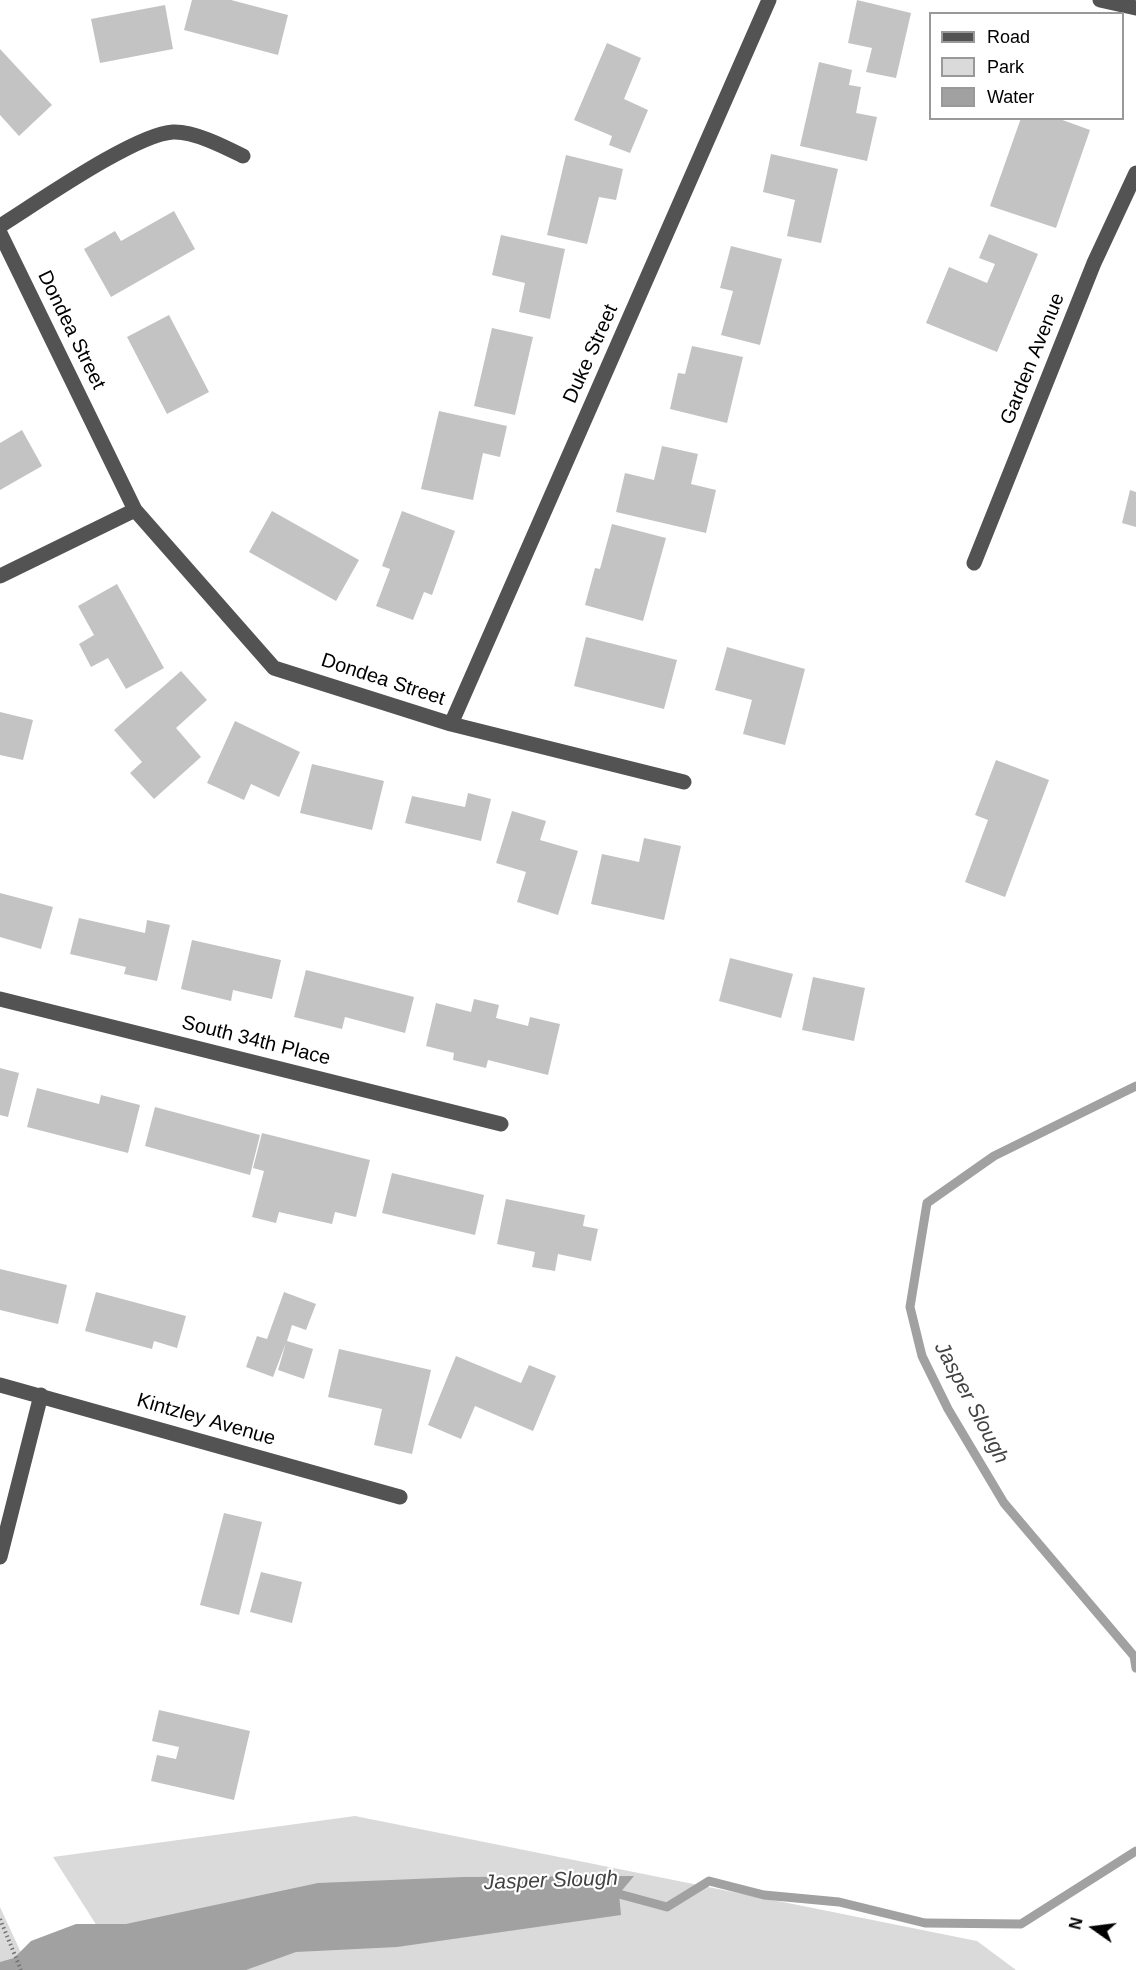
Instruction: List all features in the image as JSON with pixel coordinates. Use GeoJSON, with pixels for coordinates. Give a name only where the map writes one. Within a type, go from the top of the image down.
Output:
{"type":"FeatureCollection","features":[{"type":"Feature","properties":{"kind":"street","name":"Duke Street"},"geometry":{"type":"LineString","coordinates":[[451,724],[769,0]]}},
{"type":"Feature","properties":{"kind":"street"},"geometry":{"type":"LineString","coordinates":[[1100,0],[1136,8]]}},
{"type":"Feature","properties":{"kind":"street"},"geometry":{"type":"LineString","coordinates":[[0,226],[134,144],[174,132],[211,141],[243,156]]}},
{"type":"Feature","properties":{"kind":"street","name":"Garden Avenue"},"geometry":{"type":"LineString","coordinates":[[974,563],[1094,263],[1136,173]]}},
{"type":"Feature","properties":{"kind":"street","name":"Dondea Street"},"geometry":{"type":"LineString","coordinates":[[0,233],[135,510],[274,668],[451,724],[684,782]]}},
{"type":"Feature","properties":{"kind":"street"},"geometry":{"type":"LineString","coordinates":[[0,576],[135,510]]}},
{"type":"Feature","properties":{"kind":"street","name":"South 34th Place"},"geometry":{"type":"LineString","coordinates":[[0,999],[501,1124]]}},
{"type":"Feature","properties":{"kind":"street","name":"Kintzley Avenue"},"geometry":{"type":"LineString","coordinates":[[0,1385],[400,1497]]}},
{"type":"Feature","properties":{"kind":"street"},"geometry":{"type":"LineString","coordinates":[[0,1557],[41,1395]]}},
{"type":"Feature","properties":{"kind":"path"},"geometry":{"type":"LineString","coordinates":[[0,1919],[21,1970]]}},
{"type":"Feature","properties":{"kind":"green space"},"geometry":{"type":"Polygon","coordinates":[[[355,1816],[977,1941],[1016,1970],[125,1970],[53,1857],[355,1816]]]}},
{"type":"Feature","properties":{"kind":"green space"},"geometry":{"type":"Polygon","coordinates":[[[0,1907],[29,1970],[0,1970],[0,1907]]]}},
{"type":"Feature","properties":{"kind":"water"},"geometry":{"type":"Polygon","coordinates":[[[634,1876],[619,1894],[621,1915],[397,1947],[296,1952],[246,1970],[0,1970],[0,1962],[14,1958],[31,1941],[76,1924],[126,1924],[318,1883],[463,1877],[634,1876]]]}},
{"type":"Feature","properties":{"kind":"building"},"geometry":{"type":"Polygon","coordinates":[[[192,0],[231,0],[288,15],[278,55],[184,30],[192,0]]]}},
{"type":"Feature","properties":{"kind":"building"},"geometry":{"type":"Polygon","coordinates":[[[857,0],[911,13],[896,78],[866,72],[872,48],[848,43],[857,0]]]}},
{"type":"Feature","properties":{"kind":"building"},"geometry":{"type":"Polygon","coordinates":[[[165,5],[173,49],[100,63],[91,19],[165,5]]]}},
{"type":"Feature","properties":{"kind":"building"},"geometry":{"type":"Polygon","coordinates":[[[607,43],[641,58],[624,99],[648,110],[630,153],[609,145],[612,136],[574,120],[607,43]]]}},
{"type":"Feature","properties":{"kind":"building"},"geometry":{"type":"Polygon","coordinates":[[[0,49],[52,105],[19,136],[0,115],[0,49]]]}},
{"type":"Feature","properties":{"kind":"building"},"geometry":{"type":"Polygon","coordinates":[[[819,62],[852,70],[849,85],[861,87],[856,113],[877,117],[867,161],[800,146],[819,62]]]}},
{"type":"Feature","properties":{"kind":"building"},"geometry":{"type":"Polygon","coordinates":[[[1020,120],[1062,120],[1090,130],[1056,228],[990,206],[1020,120]]]}},
{"type":"Feature","properties":{"kind":"building"},"geometry":{"type":"Polygon","coordinates":[[[771,154],[838,169],[821,243],[787,236],[795,200],[763,192],[771,154]]]}},
{"type":"Feature","properties":{"kind":"building"},"geometry":{"type":"Polygon","coordinates":[[[566,155],[623,169],[616,200],[599,197],[587,244],[547,235],[566,155]]]}},
{"type":"Feature","properties":{"kind":"building"},"geometry":{"type":"Polygon","coordinates":[[[174,211],[195,249],[111,297],[84,249],[115,231],[121,241],[174,211]]]}},
{"type":"Feature","properties":{"kind":"building"},"geometry":{"type":"Polygon","coordinates":[[[989,234],[1038,254],[997,352],[926,323],[949,267],[987,283],[995,264],[979,258],[989,234]]]}},
{"type":"Feature","properties":{"kind":"building"},"geometry":{"type":"Polygon","coordinates":[[[501,235],[565,249],[550,319],[519,312],[525,283],[492,275],[501,235]]]}},
{"type":"Feature","properties":{"kind":"building"},"geometry":{"type":"Polygon","coordinates":[[[731,246],[782,259],[760,345],[721,335],[733,291],[720,288],[731,246]]]}},
{"type":"Feature","properties":{"kind":"building"},"geometry":{"type":"Polygon","coordinates":[[[169,315],[209,392],[167,414],[127,337],[169,315]]]}},
{"type":"Feature","properties":{"kind":"building"},"geometry":{"type":"Polygon","coordinates":[[[492,328],[533,337],[515,415],[474,406],[492,328]]]}},
{"type":"Feature","properties":{"kind":"building"},"geometry":{"type":"Polygon","coordinates":[[[692,346],[743,357],[727,423],[670,409],[678,373],[685,374],[692,346]]]}},
{"type":"Feature","properties":{"kind":"building"},"geometry":{"type":"Polygon","coordinates":[[[439,411],[507,426],[500,457],[483,453],[473,500],[421,489],[439,411]]]}},
{"type":"Feature","properties":{"kind":"building"},"geometry":{"type":"Polygon","coordinates":[[[22,430],[42,466],[0,490],[0,443],[22,430]]]}},
{"type":"Feature","properties":{"kind":"building"},"geometry":{"type":"Polygon","coordinates":[[[662,446],[698,454],[691,484],[716,490],[706,533],[616,512],[625,473],[654,480],[662,446]]]}},
{"type":"Feature","properties":{"kind":"building"},"geometry":{"type":"Polygon","coordinates":[[[1130,490],[1136,492],[1136,527],[1122,523],[1130,490]]]}},
{"type":"Feature","properties":{"kind":"building"},"geometry":{"type":"Polygon","coordinates":[[[272,511],[359,560],[336,601],[249,552],[272,511]]]}},
{"type":"Feature","properties":{"kind":"building"},"geometry":{"type":"Polygon","coordinates":[[[402,511],[455,531],[432,595],[424,592],[413,620],[376,606],[390,569],[382,566],[402,511]]]}},
{"type":"Feature","properties":{"kind":"building"},"geometry":{"type":"Polygon","coordinates":[[[612,524],[666,538],[643,621],[585,605],[595,568],[600,569],[612,524]]]}},
{"type":"Feature","properties":{"kind":"building"},"geometry":{"type":"Polygon","coordinates":[[[117,584],[164,668],[126,689],[108,658],[91,667],[79,644],[94,635],[78,606],[117,584]]]}},
{"type":"Feature","properties":{"kind":"building"},"geometry":{"type":"Polygon","coordinates":[[[586,637],[677,660],[664,709],[574,686],[586,637]]]}},
{"type":"Feature","properties":{"kind":"building"},"geometry":{"type":"Polygon","coordinates":[[[727,647],[805,669],[785,745],[743,734],[752,700],[715,690],[727,647]]]}},
{"type":"Feature","properties":{"kind":"building"},"geometry":{"type":"Polygon","coordinates":[[[181,671],[207,700],[176,728],[201,757],[154,799],[130,773],[142,762],[114,730],[181,671]]]}},
{"type":"Feature","properties":{"kind":"building"},"geometry":{"type":"Polygon","coordinates":[[[0,712],[33,720],[23,760],[0,755],[0,712]]]}},
{"type":"Feature","properties":{"kind":"building"},"geometry":{"type":"Polygon","coordinates":[[[235,721],[300,752],[279,797],[251,784],[244,800],[207,783],[235,721]]]}},
{"type":"Feature","properties":{"kind":"building"},"geometry":{"type":"Polygon","coordinates":[[[996,760],[1049,780],[1005,897],[965,882],[988,820],[975,815],[996,760]]]}},
{"type":"Feature","properties":{"kind":"building"},"geometry":{"type":"Polygon","coordinates":[[[312,764],[384,781],[372,830],[300,813],[312,764]]]}},
{"type":"Feature","properties":{"kind":"building"},"geometry":{"type":"Polygon","coordinates":[[[468,793],[491,799],[481,841],[405,823],[412,796],[465,807],[468,793]]]}},
{"type":"Feature","properties":{"kind":"building"},"geometry":{"type":"Polygon","coordinates":[[[512,811],[546,821],[540,840],[578,851],[558,915],[517,902],[526,872],[496,863],[512,811]]]}},
{"type":"Feature","properties":{"kind":"building"},"geometry":{"type":"Polygon","coordinates":[[[644,838],[681,846],[664,920],[591,904],[602,854],[639,862],[644,838]]]}},
{"type":"Feature","properties":{"kind":"building"},"geometry":{"type":"Polygon","coordinates":[[[0,893],[53,907],[41,949],[0,937],[0,893]]]}},
{"type":"Feature","properties":{"kind":"building"},"geometry":{"type":"Polygon","coordinates":[[[79,918],[145,933],[147,920],[170,925],[157,981],[124,974],[126,967],[70,954],[79,918]]]}},
{"type":"Feature","properties":{"kind":"building"},"geometry":{"type":"Polygon","coordinates":[[[192,940],[281,960],[272,999],[233,990],[231,1001],[181,989],[192,940]]]}},
{"type":"Feature","properties":{"kind":"building"},"geometry":{"type":"Polygon","coordinates":[[[730,958],[793,974],[781,1018],[719,1001],[730,958]]]}},
{"type":"Feature","properties":{"kind":"building"},"geometry":{"type":"Polygon","coordinates":[[[306,970],[414,997],[405,1033],[345,1017],[342,1029],[294,1017],[306,970]]]}},
{"type":"Feature","properties":{"kind":"building"},"geometry":{"type":"Polygon","coordinates":[[[813,977],[865,988],[854,1041],[802,1030],[813,977]]]}},
{"type":"Feature","properties":{"kind":"building"},"geometry":{"type":"Polygon","coordinates":[[[474,999],[499,1005],[496,1018],[528,1026],[530,1017],[560,1024],[548,1075],[488,1060],[486,1068],[453,1060],[454,1053],[426,1046],[436,1003],[471,1012],[474,999]]]}},
{"type":"Feature","properties":{"kind":"building"},"geometry":{"type":"Polygon","coordinates":[[[0,1068],[19,1073],[8,1117],[0,1115],[0,1068]]]}},
{"type":"Feature","properties":{"kind":"building"},"geometry":{"type":"Polygon","coordinates":[[[37,1088],[99,1104],[101,1095],[140,1105],[128,1153],[27,1127],[37,1088]]]}},
{"type":"Feature","properties":{"kind":"building"},"geometry":{"type":"Polygon","coordinates":[[[155,1107],[260,1135],[250,1175],[145,1146],[155,1107]]]}},
{"type":"Feature","properties":{"kind":"building"},"geometry":{"type":"Polygon","coordinates":[[[262,1133],[370,1160],[356,1217],[335,1212],[332,1224],[279,1212],[276,1223],[252,1217],[264,1171],[253,1168],[262,1133]]]}},
{"type":"Feature","properties":{"kind":"building"},"geometry":{"type":"Polygon","coordinates":[[[392,1173],[484,1195],[475,1235],[382,1213],[392,1173]]]}},
{"type":"Feature","properties":{"kind":"building"},"geometry":{"type":"Polygon","coordinates":[[[506,1199],[585,1215],[583,1226],[598,1229],[591,1261],[558,1254],[555,1271],[532,1267],[535,1252],[497,1244],[506,1199]]]}},
{"type":"Feature","properties":{"kind":"building"},"geometry":{"type":"Polygon","coordinates":[[[0,1269],[67,1285],[58,1324],[0,1310],[0,1269]]]}},
{"type":"Feature","properties":{"kind":"building"},"geometry":{"type":"Polygon","coordinates":[[[96,1292],[186,1316],[177,1348],[154,1341],[152,1349],[85,1331],[96,1292]]]}},
{"type":"Feature","properties":{"kind":"building"},"geometry":{"type":"Polygon","coordinates":[[[284,1292],[316,1304],[306,1330],[292,1325],[287,1341],[313,1349],[304,1379],[278,1370],[286,1343],[273,1377],[246,1367],[257,1336],[267,1339],[284,1292]]]}},
{"type":"Feature","properties":{"kind":"building"},"geometry":{"type":"Polygon","coordinates":[[[339,1349],[431,1370],[412,1454],[374,1445],[382,1409],[328,1397],[339,1349]]]}},
{"type":"Feature","properties":{"kind":"building"},"geometry":{"type":"Polygon","coordinates":[[[456,1356],[521,1383],[529,1365],[556,1376],[533,1431],[475,1406],[461,1439],[428,1425],[456,1356]]]}},
{"type":"Feature","properties":{"kind":"building"},"geometry":{"type":"Polygon","coordinates":[[[224,1513],[262,1522],[239,1615],[200,1605],[224,1513]]]}},
{"type":"Feature","properties":{"kind":"building"},"geometry":{"type":"Polygon","coordinates":[[[261,1572],[302,1582],[292,1623],[250,1612],[261,1572]]]}},
{"type":"Feature","properties":{"kind":"building"},"geometry":{"type":"Polygon","coordinates":[[[159,1710],[250,1731],[234,1800],[151,1781],[157,1755],[176,1759],[179,1747],[152,1741],[159,1710]]]}},
{"type":"Feature","properties":{"kind":"waterway","name":"Jasper Slough"},"geometry":{"type":"LineString","coordinates":[[1136,1086],[994,1156],[927,1203],[910,1307],[922,1356],[948,1409],[1004,1503],[1134,1656],[1136,1668]]}},
{"type":"Feature","properties":{"kind":"waterway","name":"Jasper Slough"},"geometry":{"type":"LineString","coordinates":[[607,1895],[619,1894],[667,1907],[709,1881],[764,1895],[839,1902],[925,1923],[1021,1924],[1136,1851]]}}]}
